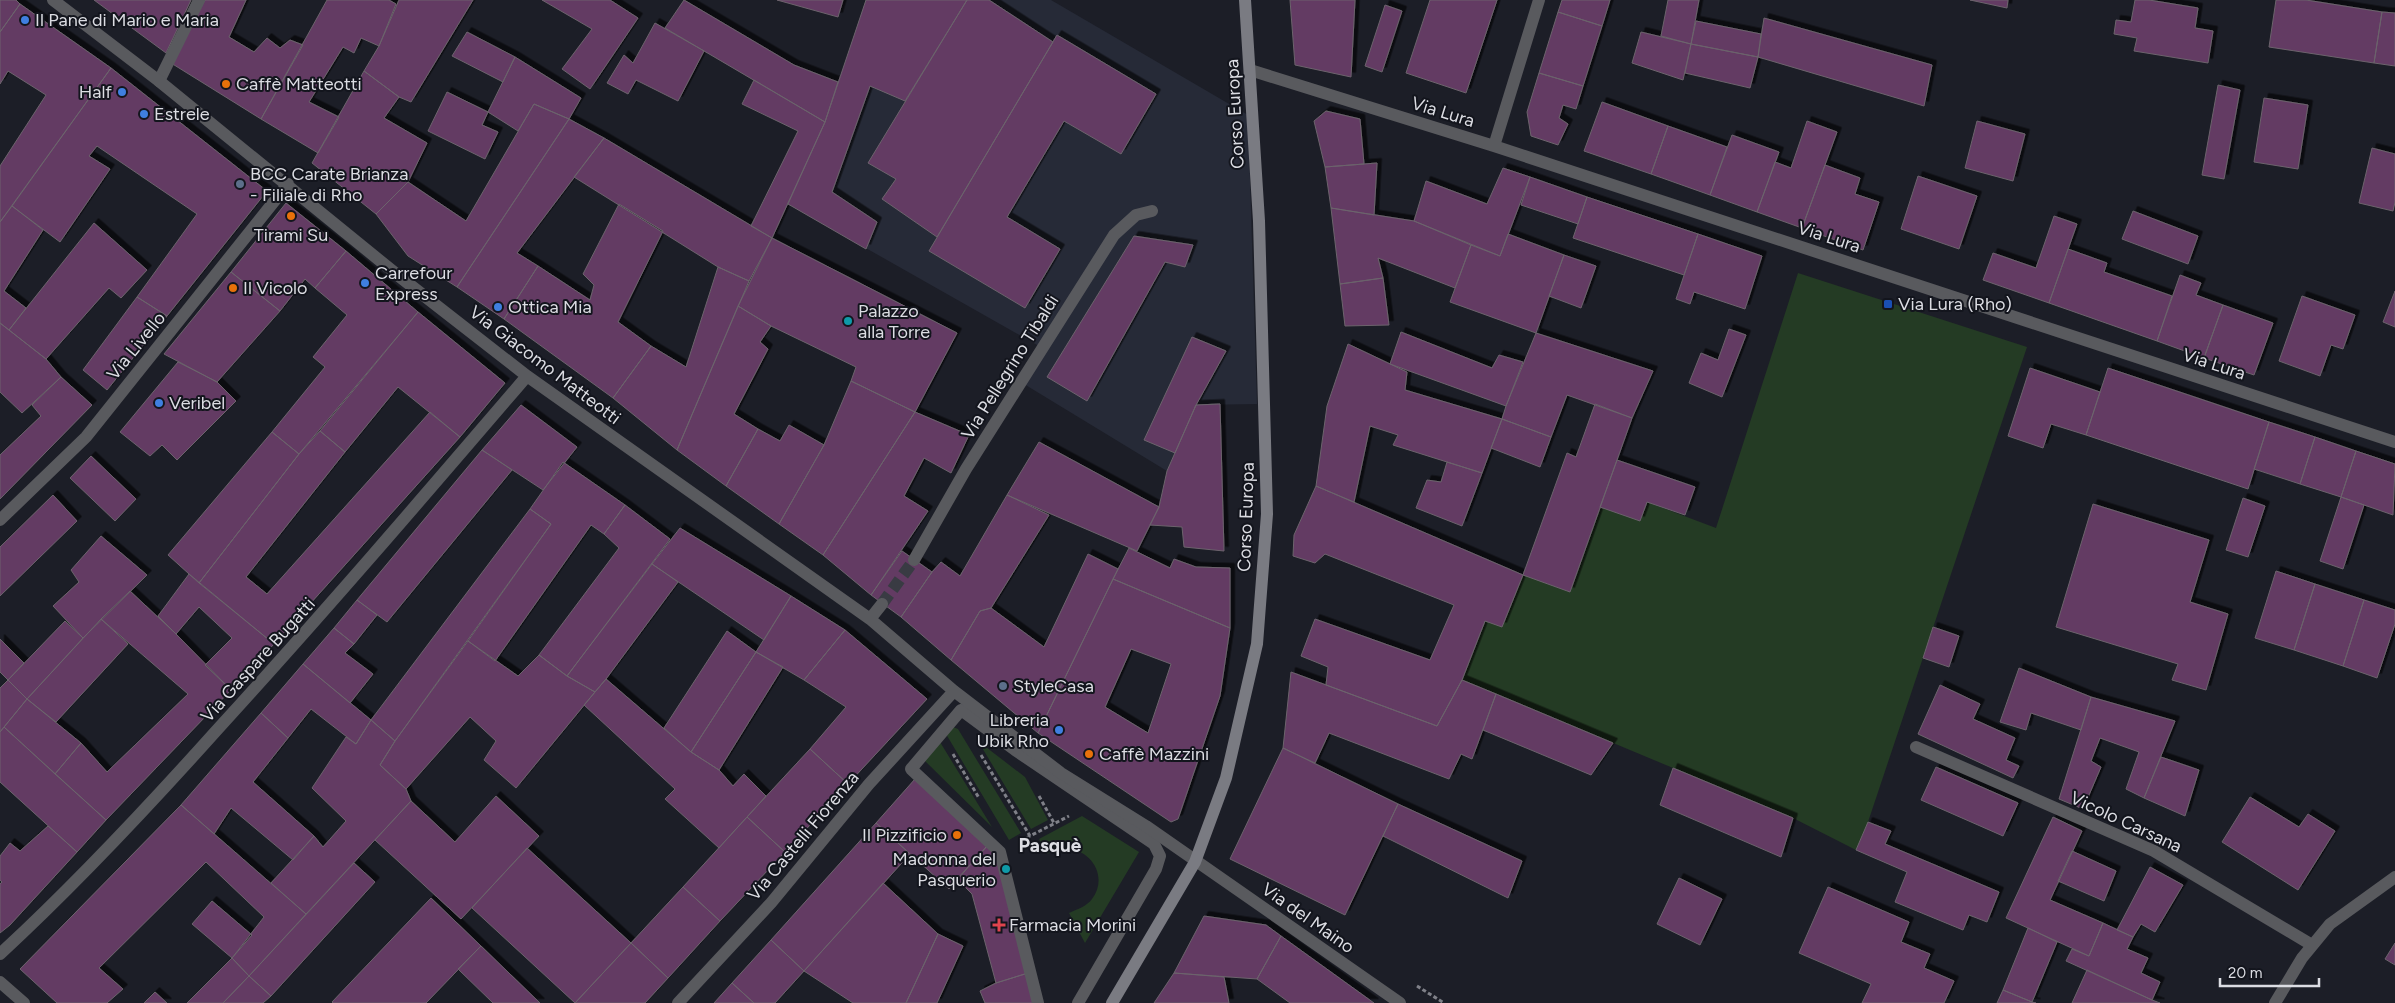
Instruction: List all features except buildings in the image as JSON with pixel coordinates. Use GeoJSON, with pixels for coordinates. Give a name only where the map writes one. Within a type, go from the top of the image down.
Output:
{"type":"FeatureCollection","features":[{"type":"Feature","properties":{"kind":"main road","name":"Corso Europa"},"geometry":{"type":"LineString","coordinates":[[1112,1003],[1196,862],[1226,778],[1257,644],[1267,514],[1259,221],[1245,0]]}},
{"type":"Feature","properties":{"kind":"street","name":"Via Giacomo Matteotti"},"geometry":{"type":"LineString","coordinates":[[52,0],[159,81],[400,277],[527,376],[870,618],[954,691]]}},
{"type":"Feature","properties":{"kind":"street"},"geometry":{"type":"LineString","coordinates":[[159,81],[198,0]]}},
{"type":"Feature","properties":{"kind":"street"},"geometry":{"type":"LineString","coordinates":[[1494,146],[1539,0]]}},
{"type":"Feature","properties":{"kind":"street","name":"Via Lura"},"geometry":{"type":"LineString","coordinates":[[1250,70],[1494,146],[2395,442]]}},
{"type":"Feature","properties":{"kind":"street","name":"Via Livello"},"geometry":{"type":"LineString","coordinates":[[0,520],[86,437],[288,184]]}},
{"type":"Feature","properties":{"kind":"street","name":"Via Pellegrino Tibaldi"},"geometry":{"type":"LineString","coordinates":[[914,560],[966,469],[1114,235],[1136,216],[1152,211]]}},
{"type":"Feature","properties":{"kind":"street","name":"Via Gaspare Bugatti"},"geometry":{"type":"LineString","coordinates":[[0,954],[57,901],[330,606],[527,376]]}},
{"type":"Feature","properties":{"kind":"street"},"geometry":{"type":"LineString","coordinates":[[870,618],[882,604]]}},
{"type":"Feature","properties":{"kind":"street","name":"Via del Maino"},"geometry":{"type":"LineString","coordinates":[[954,691],[1061,773],[1146,826],[1400,1003]]}},
{"type":"Feature","properties":{"kind":"street","name":"Via Castelli Fiorenza"},"geometry":{"type":"LineString","coordinates":[[678,1003],[771,903],[869,784],[954,691]]}},
{"type":"Feature","properties":{"kind":"street"},"geometry":{"type":"LineString","coordinates":[[1038,1003],[1000,852],[911,769],[961,710],[1154,844],[1160,856],[1156,869],[1078,1003]]}},
{"type":"Feature","properties":{"kind":"street","name":"Vicolo Carsana"},"geometry":{"type":"LineString","coordinates":[[1916,747],[2154,852],[2312,945]]}},
{"type":"Feature","properties":{"kind":"street"},"geometry":{"type":"LineString","coordinates":[[2275,1003],[2288,979],[2312,945],[2330,924],[2395,878]]}},
{"type":"Feature","properties":{"kind":"street"},"geometry":{"type":"LineString","coordinates":[[0,982],[24,1003]]}},
{"type":"Feature","properties":{"kind":"path"},"geometry":{"type":"LineString","coordinates":[[957,717],[1030,836],[1093,803]]}},
{"type":"Feature","properties":{"kind":"shaded area"},"geometry":{"type":"Polygon","coordinates":[[[866,0],[1051,0],[1248,115],[1257,404],[1196,405],[1167,471],[1024,384],[1046,350],[788,204],[825,122],[866,0]]]}},
{"type":"Feature","properties":{"kind":"green space"},"geometry":{"type":"Polygon","coordinates":[[[1798,273],[2027,347],[1868,822],[1856,850],[1793,818],[1462,680],[1485,621],[1502,627],[1523,575],[1570,592],[1600,507],[1640,521],[1647,502],[1716,528],[1798,273]]]}},
{"type":"Feature","properties":{"kind":"green space"},"geometry":{"type":"Polygon","coordinates":[[[953,727],[958,729],[1021,833],[1009,840],[946,734],[953,727]]]}},
{"type":"Feature","properties":{"kind":"green space"},"geometry":{"type":"Polygon","coordinates":[[[978,741],[1025,777],[1048,820],[1031,829],[978,741]]]}},
{"type":"Feature","properties":{"kind":"green space"},"geometry":{"type":"Polygon","coordinates":[[[940,742],[992,827],[924,760],[940,742]]]}},
{"type":"Feature","properties":{"kind":"green space"},"geometry":{"type":"Polygon","coordinates":[[[1082,816],[1139,852],[1085,943],[1069,913],[1092,899],[1097,888],[1098,877],[1096,867],[1090,859],[1071,849],[1059,849],[1047,854],[1039,839],[1082,816]]]}},
{"type":"Feature","properties":{"kind":"tunnel"},"geometry":{"type":"LineString","coordinates":[[882,604],[914,560]]}},
{"type":"Feature","properties":{"kind":"place","name":"Il Pane di Mario e Maria"},"geometry":{"type":"Point","coordinates":[25,20]}},
{"type":"Feature","properties":{"kind":"place","name":"Caffè Matteotti"},"geometry":{"type":"Point","coordinates":[226,84]}},
{"type":"Feature","properties":{"kind":"place","name":"Half"},"geometry":{"type":"Point","coordinates":[122,92]}},
{"type":"Feature","properties":{"kind":"place","name":"Estrele"},"geometry":{"type":"Point","coordinates":[144,114]}},
{"type":"Feature","properties":{"kind":"place","name":"BCC Carate Brianza - Filiale di Rho"},"geometry":{"type":"Point","coordinates":[240,184]}},
{"type":"Feature","properties":{"kind":"place","name":"Tirami Su"},"geometry":{"type":"Point","coordinates":[291,216]}},
{"type":"Feature","properties":{"kind":"place","name":"Carrefour Express"},"geometry":{"type":"Point","coordinates":[365,283]}},
{"type":"Feature","properties":{"kind":"place","name":"Il Vicolo"},"geometry":{"type":"Point","coordinates":[233,288]}},
{"type":"Feature","properties":{"kind":"place","name":"Via Lura (Rho)"},"geometry":{"type":"Point","coordinates":[1888,304]}},
{"type":"Feature","properties":{"kind":"place","name":"Ottica Mia"},"geometry":{"type":"Point","coordinates":[498,307]}},
{"type":"Feature","properties":{"kind":"place","name":"Palazzo alla Torre"},"geometry":{"type":"Point","coordinates":[848,321]}},
{"type":"Feature","properties":{"kind":"place","name":"Veribel"},"geometry":{"type":"Point","coordinates":[159,403]}},
{"type":"Feature","properties":{"kind":"place","name":"StyleCasa"},"geometry":{"type":"Point","coordinates":[1003,686]}},
{"type":"Feature","properties":{"kind":"place","name":"Libreria Ubik Rho"},"geometry":{"type":"Point","coordinates":[1059,730]}},
{"type":"Feature","properties":{"kind":"place","name":"Caffè Mazzini"},"geometry":{"type":"Point","coordinates":[1089,754]}},
{"type":"Feature","properties":{"kind":"place","name":"Il Pizzificio"},"geometry":{"type":"Point","coordinates":[957,835]}},
{"type":"Feature","properties":{"kind":"place","name":"Madonna del Pasquerio"},"geometry":{"type":"Point","coordinates":[1006,869]}},
{"type":"Feature","properties":{"kind":"place","name":"Farmacia Morini"},"geometry":{"type":"Point","coordinates":[999,925]}},
{"type":"Feature","properties":{"kind":"district","name":"Pasquè"},"geometry":{"type":"Point","coordinates":[1050,845]}}]}
